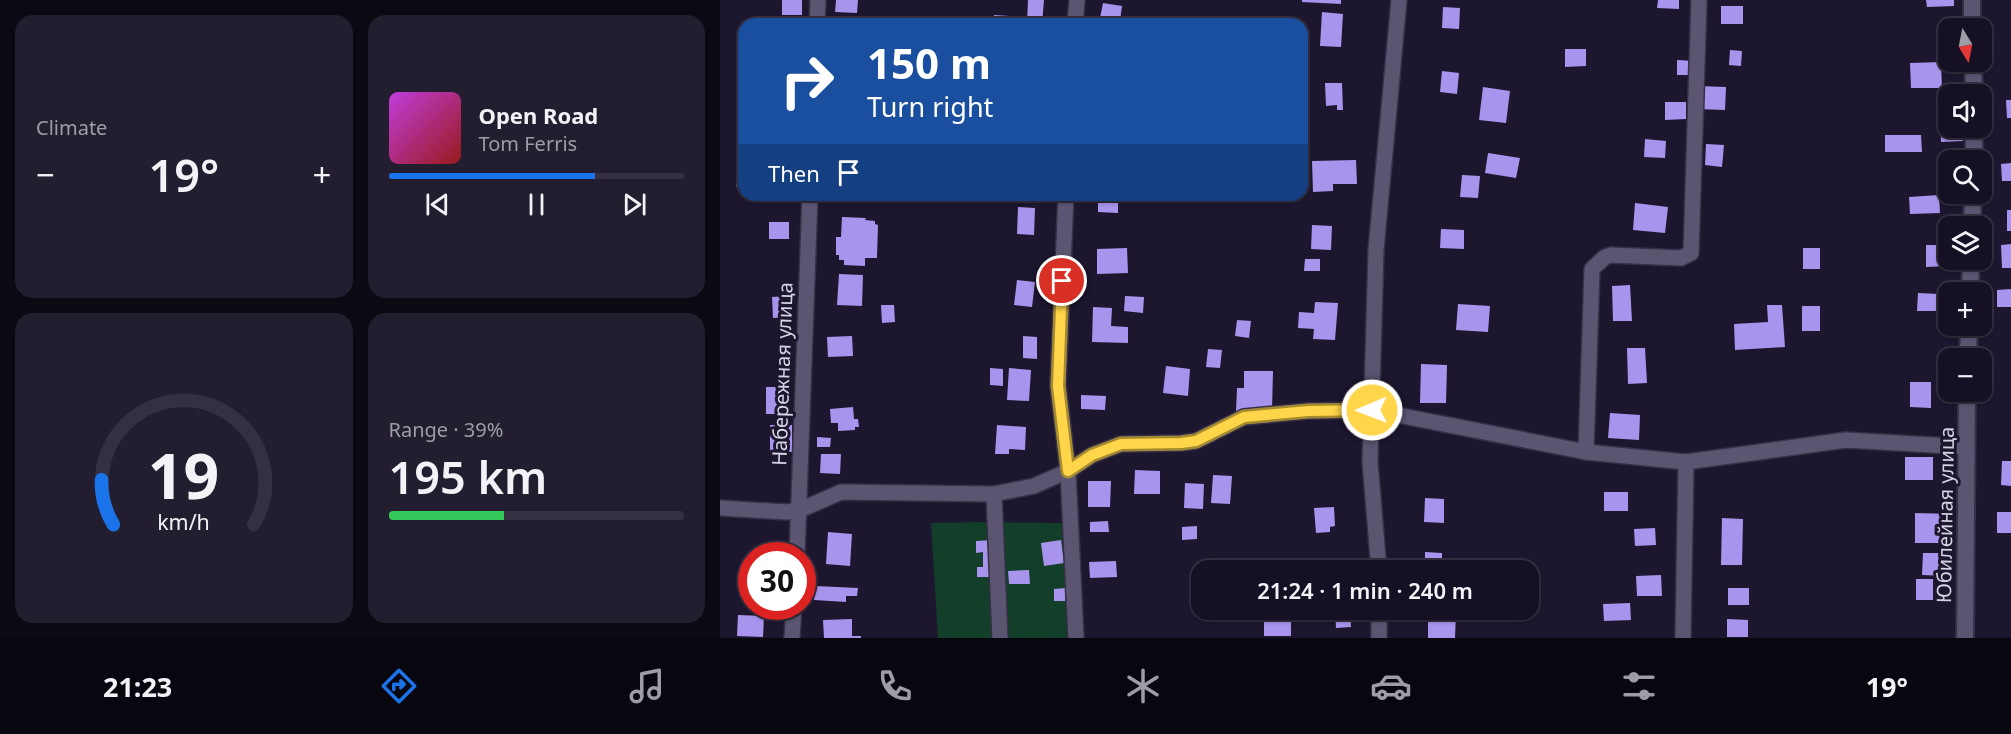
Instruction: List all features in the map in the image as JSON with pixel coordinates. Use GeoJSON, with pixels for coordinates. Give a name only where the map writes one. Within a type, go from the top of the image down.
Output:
{"type":"FeatureCollection","features":[{"type":"Feature","properties":{"kind":"street"},"geometry":{"type":"LineString","coordinates":[[817,18],[818,0]]}},
{"type":"Feature","properties":{"kind":"street"},"geometry":{"type":"LineString","coordinates":[[1076,18],[1077,0]]}},
{"type":"Feature","properties":{"kind":"street"},"geometry":{"type":"LineString","coordinates":[[1378,560],[1370,462],[1376,250],[1399,0]]}},
{"type":"Feature","properties":{"kind":"street"},"geometry":{"type":"LineString","coordinates":[[1586,452],[1592,269],[1605,257],[1611,255],[1681,258],[1691,253],[1699,0]]}},
{"type":"Feature","properties":{"kind":"street"},"geometry":{"type":"LineString","coordinates":[[1972,0],[1972,18]]}},
{"type":"Feature","properties":{"kind":"street","name":"Набережная улица"},"geometry":{"type":"LineString","coordinates":[[798,542],[810,201]]}},
{"type":"Feature","properties":{"kind":"street"},"geometry":{"type":"LineString","coordinates":[[1066,201],[1058,386],[1068,471],[1076,638]]}},
{"type":"Feature","properties":{"kind":"street","name":"Юбилейная улица"},"geometry":{"type":"LineString","coordinates":[[1965,638],[1967,402]]}},
{"type":"Feature","properties":{"kind":"street"},"geometry":{"type":"LineString","coordinates":[[720,508],[786,512],[800,510],[841,492],[994,494],[1034,486],[1068,471],[1092,455],[1121,444],[1196,441],[1244,417],[1308,411],[1372,410],[1586,452],[1686,462],[1846,440],[1967,447]]}},
{"type":"Feature","properties":{"kind":"street"},"geometry":{"type":"LineString","coordinates":[[1683,638],[1686,462]]}},
{"type":"Feature","properties":{"kind":"street"},"geometry":{"type":"LineString","coordinates":[[994,494],[1000,638]]}},
{"type":"Feature","properties":{"kind":"street"},"geometry":{"type":"LineString","coordinates":[[792,638],[793,620]]}},
{"type":"Feature","properties":{"kind":"street"},"geometry":{"type":"LineString","coordinates":[[1379,620],[1379,638]]}},
{"type":"Feature","properties":{"kind":"green space"},"geometry":{"type":"Polygon","coordinates":[[[931,523],[1062,523],[1070,638],[938,638],[931,523]]]}},
{"type":"Feature","properties":{"kind":"building"},"geometry":{"type":"Polygon","coordinates":[[[782,0],[802,0],[802,15],[782,15],[782,0]]]}},
{"type":"Feature","properties":{"kind":"building"},"geometry":{"type":"Polygon","coordinates":[[[836,0],[858,0],[857,13],[835,12],[836,0]]]}},
{"type":"Feature","properties":{"kind":"building"},"geometry":{"type":"Polygon","coordinates":[[[1028,0],[1044,0],[1042,18],[1027,18],[1028,0]]]}},
{"type":"Feature","properties":{"kind":"building"},"geometry":{"type":"Polygon","coordinates":[[[1302,0],[1341,0],[1341,4],[1302,2],[1302,0]]]}},
{"type":"Feature","properties":{"kind":"building"},"geometry":{"type":"Polygon","coordinates":[[[1658,0],[1679,0],[1679,9],[1657,8],[1658,0]]]}},
{"type":"Feature","properties":{"kind":"building"},"geometry":{"type":"Polygon","coordinates":[[[1926,0],[1954,0],[1954,6],[1927,7],[1926,0]]]}},
{"type":"Feature","properties":{"kind":"building"},"geometry":{"type":"Polygon","coordinates":[[[1103,3],[1122,6],[1120,18],[1100,18],[1103,3]]]}},
{"type":"Feature","properties":{"kind":"building"},"geometry":{"type":"Polygon","coordinates":[[[1721,6],[1743,6],[1743,24],[1721,24],[1721,6]]]}},
{"type":"Feature","properties":{"kind":"building"},"geometry":{"type":"Polygon","coordinates":[[[1443,7],[1460,8],[1459,29],[1442,28],[1443,7]]]}},
{"type":"Feature","properties":{"kind":"building"},"geometry":{"type":"Polygon","coordinates":[[[1322,12],[1343,14],[1341,47],[1320,46],[1322,12]]]}},
{"type":"Feature","properties":{"kind":"building"},"geometry":{"type":"Polygon","coordinates":[[[994,15],[1010,16],[1010,18],[994,18],[994,15]]]}},
{"type":"Feature","properties":{"kind":"building"},"geometry":{"type":"Polygon","coordinates":[[[1565,49],[1586,49],[1586,66],[1565,67],[1565,49]]]}},
{"type":"Feature","properties":{"kind":"building"},"geometry":{"type":"Polygon","coordinates":[[[1730,50],[1742,51],[1741,66],[1729,65],[1730,50]]]}},
{"type":"Feature","properties":{"kind":"building"},"geometry":{"type":"Polygon","coordinates":[[[1677,60],[1695,61],[1695,75],[1677,75],[1677,60]]]}},
{"type":"Feature","properties":{"kind":"building"},"geometry":{"type":"Polygon","coordinates":[[[1938,62],[1942,84],[1938,84],[1938,88],[1911,88],[1910,63],[1938,62]]]}},
{"type":"Feature","properties":{"kind":"building"},"geometry":{"type":"Polygon","coordinates":[[[1442,71],[1459,73],[1457,94],[1440,92],[1442,71]]]}},
{"type":"Feature","properties":{"kind":"building"},"geometry":{"type":"Polygon","coordinates":[[[1325,83],[1342,83],[1343,110],[1337,110],[1337,105],[1326,106],[1325,83]]]}},
{"type":"Feature","properties":{"kind":"building"},"geometry":{"type":"Polygon","coordinates":[[[1698,86],[1726,87],[1725,110],[1697,109],[1698,86]]]}},
{"type":"Feature","properties":{"kind":"building"},"geometry":{"type":"Polygon","coordinates":[[[1483,87],[1510,91],[1506,123],[1479,120],[1483,87]]]}},
{"type":"Feature","properties":{"kind":"building"},"geometry":{"type":"Polygon","coordinates":[[[2006,100],[2011,100],[2011,118],[2007,118],[2006,100]]]}},
{"type":"Feature","properties":{"kind":"building"},"geometry":{"type":"Polygon","coordinates":[[[1665,102],[1686,102],[1686,119],[1665,120],[1665,102]]]}},
{"type":"Feature","properties":{"kind":"building"},"geometry":{"type":"Polygon","coordinates":[[[1885,135],[1921,135],[1922,152],[1885,152],[1885,135]]]}},
{"type":"Feature","properties":{"kind":"building"},"geometry":{"type":"Polygon","coordinates":[[[1941,138],[1963,138],[1963,141],[1941,142],[1941,138]]]}},
{"type":"Feature","properties":{"kind":"building"},"geometry":{"type":"Polygon","coordinates":[[[1645,139],[1666,141],[1665,158],[1644,157],[1645,139]]]}},
{"type":"Feature","properties":{"kind":"building"},"geometry":{"type":"Polygon","coordinates":[[[1706,144],[1724,145],[1722,167],[1705,165],[1706,144]]]}},
{"type":"Feature","properties":{"kind":"building"},"geometry":{"type":"Polygon","coordinates":[[[1488,153],[1520,158],[1516,178],[1485,173],[1488,153]]]}},
{"type":"Feature","properties":{"kind":"building"},"geometry":{"type":"Polygon","coordinates":[[[1356,160],[1357,184],[1333,184],[1333,191],[1313,192],[1312,161],[1356,160]]]}},
{"type":"Feature","properties":{"kind":"building"},"geometry":{"type":"Polygon","coordinates":[[[2011,163],[2011,181],[2002,181],[2001,164],[2011,163]]]}},
{"type":"Feature","properties":{"kind":"building"},"geometry":{"type":"Polygon","coordinates":[[[736,170],[738,170],[738,187],[736,187],[736,170]]]}},
{"type":"Feature","properties":{"kind":"building"},"geometry":{"type":"Polygon","coordinates":[[[1462,175],[1480,176],[1478,198],[1460,197],[1462,175]]]}},
{"type":"Feature","properties":{"kind":"building"},"geometry":{"type":"Polygon","coordinates":[[[1938,195],[1940,213],[1910,214],[1909,197],[1938,195]]]}},
{"type":"Feature","properties":{"kind":"building"},"geometry":{"type":"Polygon","coordinates":[[[1098,201],[1118,201],[1118,213],[1098,212],[1098,201]]]}},
{"type":"Feature","properties":{"kind":"building"},"geometry":{"type":"Polygon","coordinates":[[[1635,203],[1668,207],[1665,233],[1633,230],[1635,203]]]}},
{"type":"Feature","properties":{"kind":"building"},"geometry":{"type":"Polygon","coordinates":[[[1018,207],[1035,208],[1034,235],[1017,234],[1018,207]]]}},
{"type":"Feature","properties":{"kind":"building"},"geometry":{"type":"Polygon","coordinates":[[[2007,210],[2011,210],[2011,231],[2007,231],[2007,210]]]}},
{"type":"Feature","properties":{"kind":"building"},"geometry":{"type":"Polygon","coordinates":[[[842,217],[866,218],[865,220],[875,221],[878,225],[877,258],[865,258],[865,266],[844,265],[844,260],[839,260],[839,255],[836,255],[836,237],[841,237],[842,217]]]}},
{"type":"Feature","properties":{"kind":"building"},"geometry":{"type":"Polygon","coordinates":[[[769,222],[789,222],[789,239],[769,239],[769,222]]]}},
{"type":"Feature","properties":{"kind":"building"},"geometry":{"type":"Polygon","coordinates":[[[1312,225],[1332,226],[1331,250],[1311,249],[1312,225]]]}},
{"type":"Feature","properties":{"kind":"building"},"geometry":{"type":"Polygon","coordinates":[[[1441,229],[1464,230],[1464,249],[1440,248],[1441,229]]]}},
{"type":"Feature","properties":{"kind":"building"},"geometry":{"type":"Polygon","coordinates":[[[2011,244],[2011,268],[2002,268],[2001,245],[2011,244]]]}},
{"type":"Feature","properties":{"kind":"building"},"geometry":{"type":"Polygon","coordinates":[[[1926,245],[1938,245],[1938,266],[1926,267],[1926,245]]]}},
{"type":"Feature","properties":{"kind":"building"},"geometry":{"type":"Polygon","coordinates":[[[1127,248],[1128,273],[1097,274],[1097,249],[1127,248]]]}},
{"type":"Feature","properties":{"kind":"building"},"geometry":{"type":"Polygon","coordinates":[[[1803,248],[1820,248],[1820,269],[1803,269],[1803,248]]]}},
{"type":"Feature","properties":{"kind":"building"},"geometry":{"type":"Polygon","coordinates":[[[1305,259],[1320,259],[1320,271],[1304,271],[1305,259]]]}},
{"type":"Feature","properties":{"kind":"building"},"geometry":{"type":"Polygon","coordinates":[[[839,274],[863,275],[862,306],[837,305],[839,274]]]}},
{"type":"Feature","properties":{"kind":"building"},"geometry":{"type":"Polygon","coordinates":[[[1017,280],[1035,282],[1032,307],[1014,305],[1017,280]]]}},
{"type":"Feature","properties":{"kind":"building"},"geometry":{"type":"Polygon","coordinates":[[[1630,285],[1632,321],[1613,321],[1612,286],[1630,285]]]}},
{"type":"Feature","properties":{"kind":"building"},"geometry":{"type":"Polygon","coordinates":[[[2011,289],[2011,307],[1997,307],[1997,290],[2011,289]]]}},
{"type":"Feature","properties":{"kind":"building"},"geometry":{"type":"Polygon","coordinates":[[[1918,293],[1938,294],[1938,311],[1917,311],[1918,293]]]}},
{"type":"Feature","properties":{"kind":"building"},"geometry":{"type":"Polygon","coordinates":[[[789,296],[790,317],[773,318],[772,297],[789,296]]]}},
{"type":"Feature","properties":{"kind":"building"},"geometry":{"type":"Polygon","coordinates":[[[1125,296],[1144,297],[1143,313],[1124,311],[1125,296]]]}},
{"type":"Feature","properties":{"kind":"building"},"geometry":{"type":"Polygon","coordinates":[[[1315,302],[1338,303],[1335,340],[1313,339],[1314,329],[1298,328],[1299,312],[1314,313],[1315,302]]]}},
{"type":"Feature","properties":{"kind":"building"},"geometry":{"type":"Polygon","coordinates":[[[1458,304],[1490,306],[1488,332],[1456,330],[1458,304]]]}},
{"type":"Feature","properties":{"kind":"building"},"geometry":{"type":"Polygon","coordinates":[[[881,305],[894,305],[895,322],[882,323],[881,305]]]}},
{"type":"Feature","properties":{"kind":"building"},"geometry":{"type":"Polygon","coordinates":[[[1767,305],[1782,305],[1785,347],[1735,350],[1734,324],[1768,322],[1767,305]]]}},
{"type":"Feature","properties":{"kind":"building"},"geometry":{"type":"Polygon","coordinates":[[[1802,306],[1820,306],[1820,331],[1802,331],[1802,306]]]}},
{"type":"Feature","properties":{"kind":"building"},"geometry":{"type":"Polygon","coordinates":[[[1093,307],[1112,308],[1111,326],[1128,327],[1128,343],[1092,342],[1093,307]]]}},
{"type":"Feature","properties":{"kind":"building"},"geometry":{"type":"Polygon","coordinates":[[[1237,320],[1251,321],[1249,338],[1235,336],[1237,320]]]}},
{"type":"Feature","properties":{"kind":"building"},"geometry":{"type":"Polygon","coordinates":[[[852,336],[853,356],[828,357],[827,337],[852,336]]]}},
{"type":"Feature","properties":{"kind":"building"},"geometry":{"type":"Polygon","coordinates":[[[1023,336],[1037,337],[1037,359],[1023,358],[1023,336]]]}},
{"type":"Feature","properties":{"kind":"building"},"geometry":{"type":"Polygon","coordinates":[[[1627,348],[1645,348],[1647,383],[1628,384],[1627,348]]]}},
{"type":"Feature","properties":{"kind":"building"},"geometry":{"type":"Polygon","coordinates":[[[1208,349],[1222,350],[1220,368],[1206,367],[1208,349]]]}},
{"type":"Feature","properties":{"kind":"building"},"geometry":{"type":"Polygon","coordinates":[[[1421,364],[1447,365],[1446,403],[1420,403],[1421,364]]]}},
{"type":"Feature","properties":{"kind":"building"},"geometry":{"type":"Polygon","coordinates":[[[1166,366],[1190,369],[1188,396],[1163,393],[1166,366]]]}},
{"type":"Feature","properties":{"kind":"building"},"geometry":{"type":"Polygon","coordinates":[[[990,368],[1003,369],[1003,386],[990,385],[990,368]]]}},
{"type":"Feature","properties":{"kind":"building"},"geometry":{"type":"Polygon","coordinates":[[[1009,368],[1031,370],[1029,401],[1007,400],[1009,368]]]}},
{"type":"Feature","properties":{"kind":"building"},"geometry":{"type":"Polygon","coordinates":[[[1244,371],[1273,371],[1272,411],[1236,411],[1237,388],[1244,388],[1244,371]]]}},
{"type":"Feature","properties":{"kind":"building"},"geometry":{"type":"Polygon","coordinates":[[[1910,382],[1931,382],[1931,408],[1910,407],[1910,382]]]}},
{"type":"Feature","properties":{"kind":"building"},"geometry":{"type":"Polygon","coordinates":[[[766,387],[788,387],[788,414],[766,414],[766,387]]]}},
{"type":"Feature","properties":{"kind":"building"},"geometry":{"type":"Polygon","coordinates":[[[1081,395],[1106,396],[1105,410],[1081,409],[1081,395]]]}},
{"type":"Feature","properties":{"kind":"building"},"geometry":{"type":"Polygon","coordinates":[[[853,407],[854,419],[858,419],[859,427],[855,427],[855,430],[838,431],[838,423],[831,423],[830,409],[853,407]]]}},
{"type":"Feature","properties":{"kind":"building"},"geometry":{"type":"Polygon","coordinates":[[[1610,413],[1640,415],[1639,440],[1608,438],[1610,413]]]}},
{"type":"Feature","properties":{"kind":"building"},"geometry":{"type":"Polygon","coordinates":[[[770,425],[792,425],[792,452],[770,452],[770,425]]]}},
{"type":"Feature","properties":{"kind":"building"},"geometry":{"type":"Polygon","coordinates":[[[997,425],[1026,427],[1025,450],[1009,449],[1009,454],[995,454],[997,425]]]}},
{"type":"Feature","properties":{"kind":"building"},"geometry":{"type":"Polygon","coordinates":[[[817,437],[831,438],[830,447],[817,447],[817,437]]]}},
{"type":"Feature","properties":{"kind":"building"},"geometry":{"type":"Polygon","coordinates":[[[821,454],[841,454],[840,474],[820,473],[821,454]]]}},
{"type":"Feature","properties":{"kind":"building"},"geometry":{"type":"Polygon","coordinates":[[[1905,457],[1933,457],[1933,480],[1905,480],[1905,457]]]}},
{"type":"Feature","properties":{"kind":"building"},"geometry":{"type":"Polygon","coordinates":[[[2002,461],[2011,461],[2011,486],[2001,485],[2002,461]]]}},
{"type":"Feature","properties":{"kind":"building"},"geometry":{"type":"Polygon","coordinates":[[[1135,470],[1160,471],[1160,494],[1134,494],[1135,470]]]}},
{"type":"Feature","properties":{"kind":"building"},"geometry":{"type":"Polygon","coordinates":[[[1213,475],[1232,476],[1230,504],[1211,503],[1213,475]]]}},
{"type":"Feature","properties":{"kind":"building"},"geometry":{"type":"Polygon","coordinates":[[[1088,481],[1111,481],[1110,507],[1088,507],[1088,481]]]}},
{"type":"Feature","properties":{"kind":"building"},"geometry":{"type":"Polygon","coordinates":[[[1185,483],[1204,484],[1203,509],[1184,508],[1185,483]]]}},
{"type":"Feature","properties":{"kind":"building"},"geometry":{"type":"Polygon","coordinates":[[[1604,492],[1628,492],[1628,511],[1604,511],[1604,492]]]}},
{"type":"Feature","properties":{"kind":"building"},"geometry":{"type":"Polygon","coordinates":[[[1425,498],[1444,499],[1444,523],[1424,522],[1425,498]]]}},
{"type":"Feature","properties":{"kind":"building"},"geometry":{"type":"Polygon","coordinates":[[[1334,507],[1335,526],[1330,527],[1330,532],[1316,533],[1314,508],[1334,507]]]}},
{"type":"Feature","properties":{"kind":"building"},"geometry":{"type":"Polygon","coordinates":[[[1997,512],[2011,512],[2011,533],[1997,533],[1997,512]]]}},
{"type":"Feature","properties":{"kind":"building"},"geometry":{"type":"Polygon","coordinates":[[[1915,513],[1951,514],[1950,543],[1915,543],[1915,513]]]}},
{"type":"Feature","properties":{"kind":"building"},"geometry":{"type":"Polygon","coordinates":[[[1722,518],[1743,519],[1742,565],[1721,565],[1722,518]]]}},
{"type":"Feature","properties":{"kind":"building"},"geometry":{"type":"Polygon","coordinates":[[[1108,521],[1109,532],[1090,532],[1090,522],[1108,521]]]}},
{"type":"Feature","properties":{"kind":"building"},"geometry":{"type":"Polygon","coordinates":[[[1197,526],[1197,539],[1182,540],[1182,527],[1197,526]]]}},
{"type":"Feature","properties":{"kind":"building"},"geometry":{"type":"Polygon","coordinates":[[[1655,528],[1656,545],[1635,546],[1634,529],[1655,528]]]}},
{"type":"Feature","properties":{"kind":"building"},"geometry":{"type":"Polygon","coordinates":[[[828,532],[852,534],[850,566],[826,564],[828,532]]]}},
{"type":"Feature","properties":{"kind":"building"},"geometry":{"type":"Polygon","coordinates":[[[993,540],[994,577],[977,577],[977,567],[983,567],[983,552],[976,553],[976,541],[993,540]]]}},
{"type":"Feature","properties":{"kind":"building"},"geometry":{"type":"Polygon","coordinates":[[[1061,540],[1064,563],[1044,566],[1041,543],[1061,540]]]}},
{"type":"Feature","properties":{"kind":"building"},"geometry":{"type":"Polygon","coordinates":[[[1425,552],[1442,553],[1442,560],[1425,560],[1425,552]]]}},
{"type":"Feature","properties":{"kind":"building"},"geometry":{"type":"Polygon","coordinates":[[[1923,553],[1950,553],[1949,576],[1922,575],[1923,553]]]}},
{"type":"Feature","properties":{"kind":"building"},"geometry":{"type":"Polygon","coordinates":[[[1116,561],[1117,577],[1090,578],[1089,562],[1116,561]]]}},
{"type":"Feature","properties":{"kind":"building"},"geometry":{"type":"Polygon","coordinates":[[[1029,570],[1030,584],[1009,584],[1008,571],[1029,570]]]}},
{"type":"Feature","properties":{"kind":"building"},"geometry":{"type":"Polygon","coordinates":[[[1661,575],[1662,596],[1637,596],[1636,576],[1661,575]]]}},
{"type":"Feature","properties":{"kind":"building"},"geometry":{"type":"Polygon","coordinates":[[[1916,579],[1933,579],[1933,600],[1916,600],[1916,579]]]}},
{"type":"Feature","properties":{"kind":"building"},"geometry":{"type":"Polygon","coordinates":[[[816,586],[858,588],[857,596],[846,596],[846,602],[816,600],[816,586]]]}},
{"type":"Feature","properties":{"kind":"building"},"geometry":{"type":"Polygon","coordinates":[[[1065,588],[1065,601],[1054,601],[1054,589],[1065,588]]]}},
{"type":"Feature","properties":{"kind":"building"},"geometry":{"type":"Polygon","coordinates":[[[1728,588],[1749,588],[1749,605],[1728,605],[1728,588]]]}},
{"type":"Feature","properties":{"kind":"building"},"geometry":{"type":"Polygon","coordinates":[[[1630,603],[1631,620],[1604,621],[1603,604],[1630,603]]]}},
{"type":"Feature","properties":{"kind":"building"},"geometry":{"type":"Polygon","coordinates":[[[738,615],[738,620],[764,620],[763,637],[737,636],[738,615]]]}},
{"type":"Feature","properties":{"kind":"building"},"geometry":{"type":"Polygon","coordinates":[[[852,619],[852,636],[861,636],[861,638],[824,638],[823,620],[852,619]]]}},
{"type":"Feature","properties":{"kind":"building"},"geometry":{"type":"Polygon","coordinates":[[[1727,619],[1748,620],[1748,637],[1727,637],[1727,619]]]}},
{"type":"Feature","properties":{"kind":"building"},"geometry":{"type":"Polygon","coordinates":[[[1264,620],[1291,620],[1291,636],[1264,636],[1264,620]]]}},
{"type":"Feature","properties":{"kind":"building"},"geometry":{"type":"Polygon","coordinates":[[[1336,620],[1351,620],[1351,627],[1336,628],[1336,620]]]}},
{"type":"Feature","properties":{"kind":"building"},"geometry":{"type":"Polygon","coordinates":[[[1428,620],[1456,620],[1455,638],[1428,638],[1428,620]]]}},
{"type":"Feature","properties":{"kind":"route"},"geometry":{"type":"LineString","coordinates":[[1062,281],[1058,386],[1068,471],[1092,455],[1121,444],[1196,441],[1244,417],[1308,411],[1372,410]]}}]}
